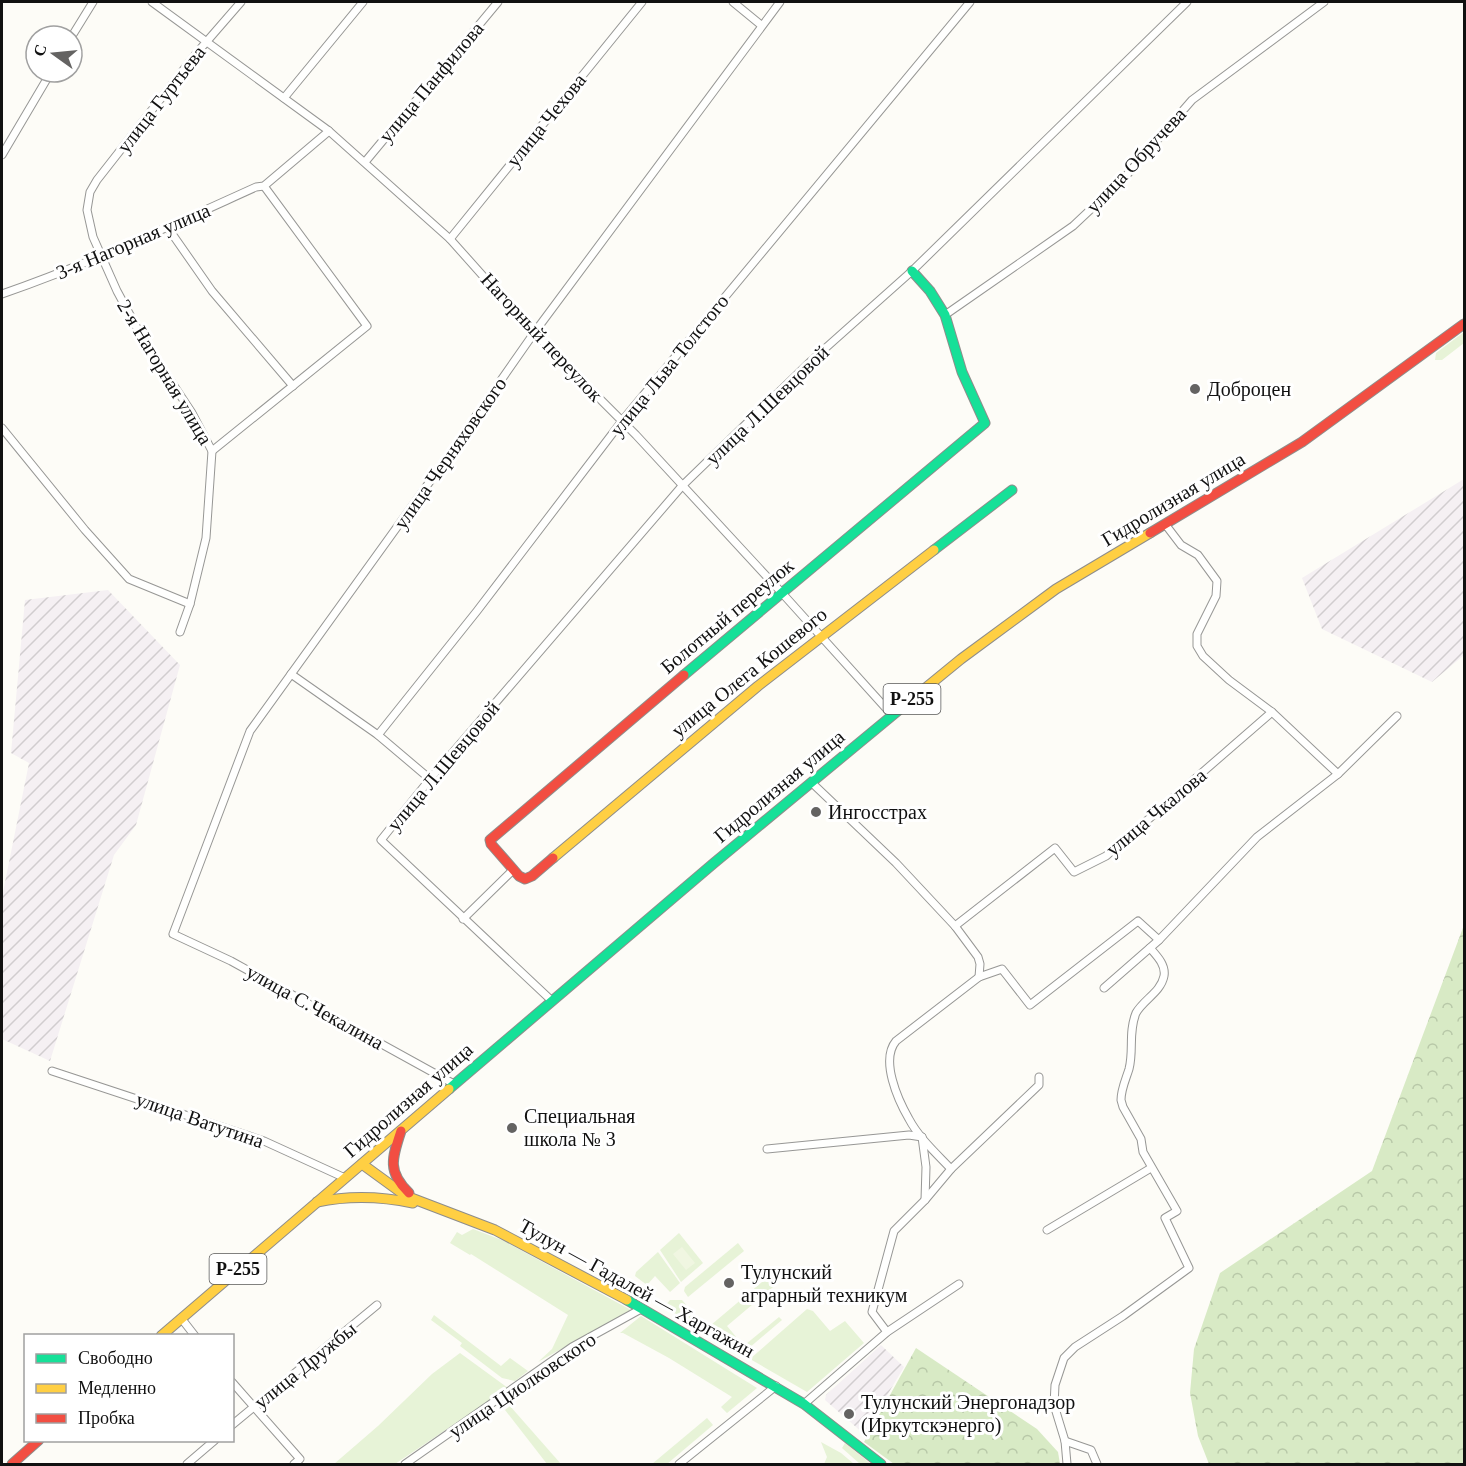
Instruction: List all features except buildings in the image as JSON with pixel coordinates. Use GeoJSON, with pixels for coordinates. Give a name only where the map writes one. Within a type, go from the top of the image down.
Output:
{"type":"FeatureCollection","features":[{"type":"Feature","properties":{"kind":"main road"},"geometry":{"type":"LineString","coordinates":[[912,271],[930,291],[945,315]]}},
{"type":"Feature","properties":{"kind":"main road","name":"Болотный переулок"},"geometry":{"type":"LineString","coordinates":[[513,870],[491,844],[490,840],[493,836],[984,423],[962,372],[945,315]]}},
{"type":"Feature","properties":{"kind":"main road","name":"Гидролизная улица"},"geometry":{"type":"LineString","coordinates":[[162,1334],[811,782],[969,653],[1043,597],[1302,442],[1464,324]]}},
{"type":"Feature","properties":{"kind":"main road","name":"улица Олега Кошевого"},"geometry":{"type":"LineString","coordinates":[[513,870],[522,878],[532,876],[758,686],[1012,490]]}},
{"type":"Feature","properties":{"kind":"main road"},"geometry":{"type":"LineString","coordinates":[[401,1131],[393,1155],[393,1173],[397,1182],[418,1200]]}},
{"type":"Feature","properties":{"kind":"main road","name":"Тулун — Гадалей — Харгажин"},"geometry":{"type":"LineString","coordinates":[[362,1164],[399,1192],[495,1230],[543,1254],[776,1386],[804,1404],[881,1464]]}},
{"type":"Feature","properties":{"kind":"main road"},"geometry":{"type":"LineString","coordinates":[[315,1203],[348,1196],[371,1195],[436,1208]]}},
{"type":"Feature","properties":{"kind":"main road"},"geometry":{"type":"LineString","coordinates":[[12,1464],[37,1442]]}},
{"type":"Feature","properties":{"kind":"street"},"geometry":{"type":"LineString","coordinates":[[79,24],[93,2]]}},
{"type":"Feature","properties":{"kind":"street","name":"Нагорный переулок"},"geometry":{"type":"LineString","coordinates":[[152,2],[329,131],[450,239],[534,333],[622,421],[782,593],[892,716]]}},
{"type":"Feature","properties":{"kind":"street","name":"улица Гуртьева"},"geometry":{"type":"LineString","coordinates":[[88,200],[97,180],[206,42],[241,2]]}},
{"type":"Feature","properties":{"kind":"street"},"geometry":{"type":"LineString","coordinates":[[284,98],[363,2]]}},
{"type":"Feature","properties":{"kind":"street","name":"улица Панфилова"},"geometry":{"type":"LineString","coordinates":[[365,162],[498,2]]}},
{"type":"Feature","properties":{"kind":"street","name":"улица Чехова"},"geometry":{"type":"LineString","coordinates":[[450,239],[642,2]]}},
{"type":"Feature","properties":{"kind":"street"},"geometry":{"type":"LineString","coordinates":[[733,2],[761,25]]}},
{"type":"Feature","properties":{"kind":"street","name":"улица Черняховского"},"geometry":{"type":"LineString","coordinates":[[173,934],[250,731],[534,333],[780,2]]}},
{"type":"Feature","properties":{"kind":"street","name":"улица Льва Толстого"},"geometry":{"type":"LineString","coordinates":[[378,735],[477,611],[622,421],[970,2]]}},
{"type":"Feature","properties":{"kind":"street","name":"улица Л.Шевцовой"},"geometry":{"type":"LineString","coordinates":[[463,919],[381,840],[430,779],[682,486],[811,361],[912,271],[1186,2]]}},
{"type":"Feature","properties":{"kind":"street","name":"улица Обручева"},"geometry":{"type":"LineString","coordinates":[[945,315],[1073,226],[1125,177],[1192,100],[1324,2]]}},
{"type":"Feature","properties":{"kind":"street"},"geometry":{"type":"LineString","coordinates":[[2,155],[44,84]]}},
{"type":"Feature","properties":{"kind":"street","name":"3-я Нагорная улица"},"geometry":{"type":"LineString","coordinates":[[2,294],[168,228],[256,187],[264,186],[329,131]]}},
{"type":"Feature","properties":{"kind":"street"},"geometry":{"type":"LineString","coordinates":[[212,452],[367,326],[264,186]]}},
{"type":"Feature","properties":{"kind":"street","name":"2-я Нагорная улица"},"geometry":{"type":"LineString","coordinates":[[88,200],[93,237],[117,291],[143,339],[192,413],[212,452],[206,538],[190,604],[180,632]]}},
{"type":"Feature","properties":{"kind":"street"},"geometry":{"type":"LineString","coordinates":[[168,228],[212,291],[293,386]]}},
{"type":"Feature","properties":{"kind":"street"},"geometry":{"type":"LineString","coordinates":[[2,428],[85,530],[129,579],[190,604]]}},
{"type":"Feature","properties":{"kind":"street"},"geometry":{"type":"LineString","coordinates":[[1166,524],[1181,545],[1198,555],[1217,581],[1218,591],[1197,634],[1199,651],[1229,680],[1272,712],[1338,774]]}},
{"type":"Feature","properties":{"kind":"street"},"geometry":{"type":"LineString","coordinates":[[291,674],[378,735],[430,779]]}},
{"type":"Feature","properties":{"kind":"street","name":"улица Чкалова"},"geometry":{"type":"LineString","coordinates":[[955,926],[1055,848],[1074,872],[1106,855],[1272,712]]}},
{"type":"Feature","properties":{"kind":"street"},"geometry":{"type":"LineString","coordinates":[[1104,988],[1159,940],[1257,837],[1338,774],[1397,716]]}},
{"type":"Feature","properties":{"kind":"street"},"geometry":{"type":"LineString","coordinates":[[811,782],[896,863],[955,926],[978,957],[979,977]]}},
{"type":"Feature","properties":{"kind":"street"},"geometry":{"type":"LineString","coordinates":[[513,870],[463,919],[552,1001]]}},
{"type":"Feature","properties":{"kind":"street"},"geometry":{"type":"LineString","coordinates":[[951,1169],[909,1120],[893,1081],[888,1060],[892,1046],[902,1035],[979,977],[1002,969],[1030,1005],[1138,921],[1159,940]]}},
{"type":"Feature","properties":{"kind":"street","name":"улица С.Чекалина"},"geometry":{"type":"LineString","coordinates":[[173,934],[231,961],[454,1084]]}},
{"type":"Feature","properties":{"kind":"street"},"geometry":{"type":"LineString","coordinates":[[1067,1464],[1065,1441],[1055,1412],[1053,1397],[1059,1368],[1064,1358],[1075,1347],[1123,1316],[1189,1268],[1165,1218],[1177,1211],[1143,1152],[1141,1139],[1123,1107],[1121,1095],[1129,1069],[1130,1040],[1137,1011],[1161,985],[1164,978],[1163,966],[1150,948]]}},
{"type":"Feature","properties":{"kind":"street","name":"улица Ватутина"},"geometry":{"type":"LineString","coordinates":[[52,1071],[264,1141],[345,1178]]}},
{"type":"Feature","properties":{"kind":"street"},"geometry":{"type":"LineString","coordinates":[[887,1332],[872,1312],[891,1236],[898,1225],[925,1200],[951,1169],[1039,1085],[1039,1077]]}},
{"type":"Feature","properties":{"kind":"street"},"geometry":{"type":"LineString","coordinates":[[767,1149],[909,1135],[922,1137]]}},
{"type":"Feature","properties":{"kind":"street"},"geometry":{"type":"LineString","coordinates":[[922,1137],[926,1167],[925,1200]]}},
{"type":"Feature","properties":{"kind":"street"},"geometry":{"type":"LineString","coordinates":[[1047,1230],[1151,1168]]}},
{"type":"Feature","properties":{"kind":"street"},"geometry":{"type":"LineString","coordinates":[[804,1404],[887,1332],[959,1284]]}},
{"type":"Feature","properties":{"kind":"street","name":"улица Дружбы"},"geometry":{"type":"LineString","coordinates":[[234,1423],[377,1305]]}},
{"type":"Feature","properties":{"kind":"street","name":"улица Циолковского"},"geometry":{"type":"LineString","coordinates":[[405,1464],[572,1347],[641,1309]]}},
{"type":"Feature","properties":{"kind":"street"},"geometry":{"type":"LineString","coordinates":[[181,1318],[194,1334]]}},
{"type":"Feature","properties":{"kind":"street"},"geometry":{"type":"LineString","coordinates":[[234,1384],[300,1459],[294,1464]]}},
{"type":"Feature","properties":{"kind":"street"},"geometry":{"type":"LineString","coordinates":[[679,1464],[776,1386]]}},
{"type":"Feature","properties":{"kind":"street"},"geometry":{"type":"LineString","coordinates":[[1065,1441],[1091,1450],[1097,1464]]}},
{"type":"Feature","properties":{"kind":"street"},"geometry":{"type":"LineString","coordinates":[[187,1464],[212,1442]]}},
{"type":"Feature","properties":{"kind":"shaded area"},"geometry":{"type":"Polygon","coordinates":[[[1464,479],[1464,655],[1432,682],[1322,629],[1302,578],[1464,479]]]}},
{"type":"Feature","properties":{"kind":"shaded area"},"geometry":{"type":"Polygon","coordinates":[[[108,590],[180,665],[136,825],[114,855],[50,1061],[2,1039],[2,897],[29,763],[11,753],[25,600],[108,590]]]}},
{"type":"Feature","properties":{"kind":"shaded area"},"geometry":{"type":"Polygon","coordinates":[[[881,1345],[904,1367],[864,1434],[825,1400],[826,1395],[881,1345]]]}},
{"type":"Feature","properties":{"kind":"green space"},"geometry":{"type":"Polygon","coordinates":[[[1464,332],[1464,343],[1442,360],[1435,360],[1436,353],[1464,332]]]}},
{"type":"Feature","properties":{"kind":"green space"},"geometry":{"type":"Polygon","coordinates":[[[1464,925],[1464,1464],[1209,1464],[1198,1436],[1190,1393],[1194,1349],[1220,1273],[1372,1171],[1464,925]]]}},
{"type":"Feature","properties":{"kind":"green space"},"geometry":{"type":"Polygon","coordinates":[[[473,1229],[502,1240],[631,1310],[538,1362],[552,1349],[568,1315],[450,1243],[457,1232],[462,1235],[473,1229]]]}},
{"type":"Feature","properties":{"kind":"green space"},"geometry":{"type":"Polygon","coordinates":[[[679,1233],[703,1263],[681,1282],[660,1250],[679,1233]]]}},
{"type":"Feature","properties":{"kind":"green space"},"geometry":{"type":"Polygon","coordinates":[[[738,1243],[744,1251],[688,1297],[684,1291],[685,1287],[738,1243]]]}},
{"type":"Feature","properties":{"kind":"green space"},"geometry":{"type":"Polygon","coordinates":[[[682,1247],[695,1263],[686,1270],[673,1254],[682,1247]]]}},
{"type":"Feature","properties":{"kind":"green space"},"geometry":{"type":"Polygon","coordinates":[[[658,1252],[680,1283],[670,1292],[655,1276],[647,1285],[635,1276],[636,1272],[658,1252]]]}},
{"type":"Feature","properties":{"kind":"green space"},"geometry":{"type":"Polygon","coordinates":[[[763,1276],[773,1287],[727,1326],[748,1351],[744,1354],[664,1307],[670,1300],[682,1300],[702,1323],[711,1325],[762,1282],[760,1279],[763,1276]]]}},
{"type":"Feature","properties":{"kind":"green space"},"geometry":{"type":"Polygon","coordinates":[[[807,1309],[813,1311],[830,1331],[845,1321],[864,1343],[807,1392],[750,1359],[807,1309]]]}},
{"type":"Feature","properties":{"kind":"green space"},"geometry":{"type":"Polygon","coordinates":[[[434,1315],[501,1366],[510,1358],[528,1371],[515,1381],[502,1378],[431,1320],[434,1315]]]}},
{"type":"Feature","properties":{"kind":"green space"},"geometry":{"type":"Polygon","coordinates":[[[641,1316],[757,1388],[727,1413],[721,1407],[732,1397],[669,1358],[620,1333],[641,1316]]]}},
{"type":"Feature","properties":{"kind":"green space"},"geometry":{"type":"Polygon","coordinates":[[[779,1317],[782,1320],[749,1348],[746,1344],[779,1317]]]}},
{"type":"Feature","properties":{"kind":"green space"},"geometry":{"type":"Polygon","coordinates":[[[916,1348],[1037,1429],[1058,1452],[1060,1464],[894,1464],[864,1442],[916,1348]]]}},
{"type":"Feature","properties":{"kind":"green space"},"geometry":{"type":"Polygon","coordinates":[[[460,1353],[508,1388],[395,1464],[334,1464],[432,1374],[460,1353]]]}},
{"type":"Feature","properties":{"kind":"green space"},"geometry":{"type":"Polygon","coordinates":[[[510,1406],[561,1464],[547,1464],[505,1410],[510,1406]]]}},
{"type":"Feature","properties":{"kind":"green space"},"geometry":{"type":"Polygon","coordinates":[[[707,1418],[713,1425],[667,1464],[652,1464],[707,1418]]]}},
{"type":"Feature","properties":{"kind":"green space"},"geometry":{"type":"Polygon","coordinates":[[[821,1442],[841,1453],[854,1464],[824,1464],[827,1457],[821,1442]]]}},
{"type":"Feature","properties":{"kind":"green space"},"geometry":{"type":"Polygon","coordinates":[[[845,1443],[871,1464],[860,1464],[842,1448],[845,1443]]]}},
{"type":"Feature","properties":{"kind":"traffic: fast"},"geometry":{"type":"LineString","coordinates":[[684,675],[985,423],[962,372],[945,315],[930,291],[912,271]]}},
{"type":"Feature","properties":{"kind":"traffic: fast"},"geometry":{"type":"LineString","coordinates":[[934,550],[1012,490]]}},
{"type":"Feature","properties":{"kind":"traffic: fast"},"geometry":{"type":"LineString","coordinates":[[449,1089],[714,863],[917,695]]}},
{"type":"Feature","properties":{"kind":"traffic: fast"},"geometry":{"type":"LineString","coordinates":[[627,1300],[804,1404],[881,1464]]}},
{"type":"Feature","properties":{"kind":"traffic: slow"},"geometry":{"type":"LineString","coordinates":[[917,695],[961,659],[1056,589],[1150,533]]}},
{"type":"Feature","properties":{"kind":"traffic: slow"},"geometry":{"type":"LineString","coordinates":[[553,858],[758,686],[934,550]]}},
{"type":"Feature","properties":{"kind":"traffic: slow"},"geometry":{"type":"LineString","coordinates":[[163,1334],[449,1089]]}},
{"type":"Feature","properties":{"kind":"traffic: slow"},"geometry":{"type":"LineString","coordinates":[[362,1164],[406,1196],[495,1230],[627,1300]]}},
{"type":"Feature","properties":{"kind":"traffic: slow"},"geometry":{"type":"LineString","coordinates":[[317,1202],[365,1197],[413,1203]]}},
{"type":"Feature","properties":{"kind":"traffic: jam"},"geometry":{"type":"LineString","coordinates":[[1150,533],[1302,442],[1464,324]]}},
{"type":"Feature","properties":{"kind":"traffic: jam"},"geometry":{"type":"LineString","coordinates":[[553,858],[532,876],[525,879],[519,876],[490,840],[684,675]]}},
{"type":"Feature","properties":{"kind":"traffic: jam"},"geometry":{"type":"LineString","coordinates":[[401,1131],[393,1164],[397,1178],[409,1193]]}},
{"type":"Feature","properties":{"kind":"traffic: jam"},"geometry":{"type":"LineString","coordinates":[[12,1464],[37,1442]]}},
{"type":"Feature","properties":{"kind":"place","name":"Доброцен"},"geometry":{"type":"Point","coordinates":[1195,389]}},
{"type":"Feature","properties":{"kind":"place","name":"Ингосстрах"},"geometry":{"type":"Point","coordinates":[816,812]}},
{"type":"Feature","properties":{"kind":"place","name":"Специальная школа № 3"},"geometry":{"type":"Point","coordinates":[512,1128]}},
{"type":"Feature","properties":{"kind":"place","name":"Тулунский аграрный техникум"},"geometry":{"type":"Point","coordinates":[729,1283]}},
{"type":"Feature","properties":{"kind":"place","name":"Тулунский Энергонадзор (Иркутскэнерго)"},"geometry":{"type":"Point","coordinates":[849,1414]}}]}
